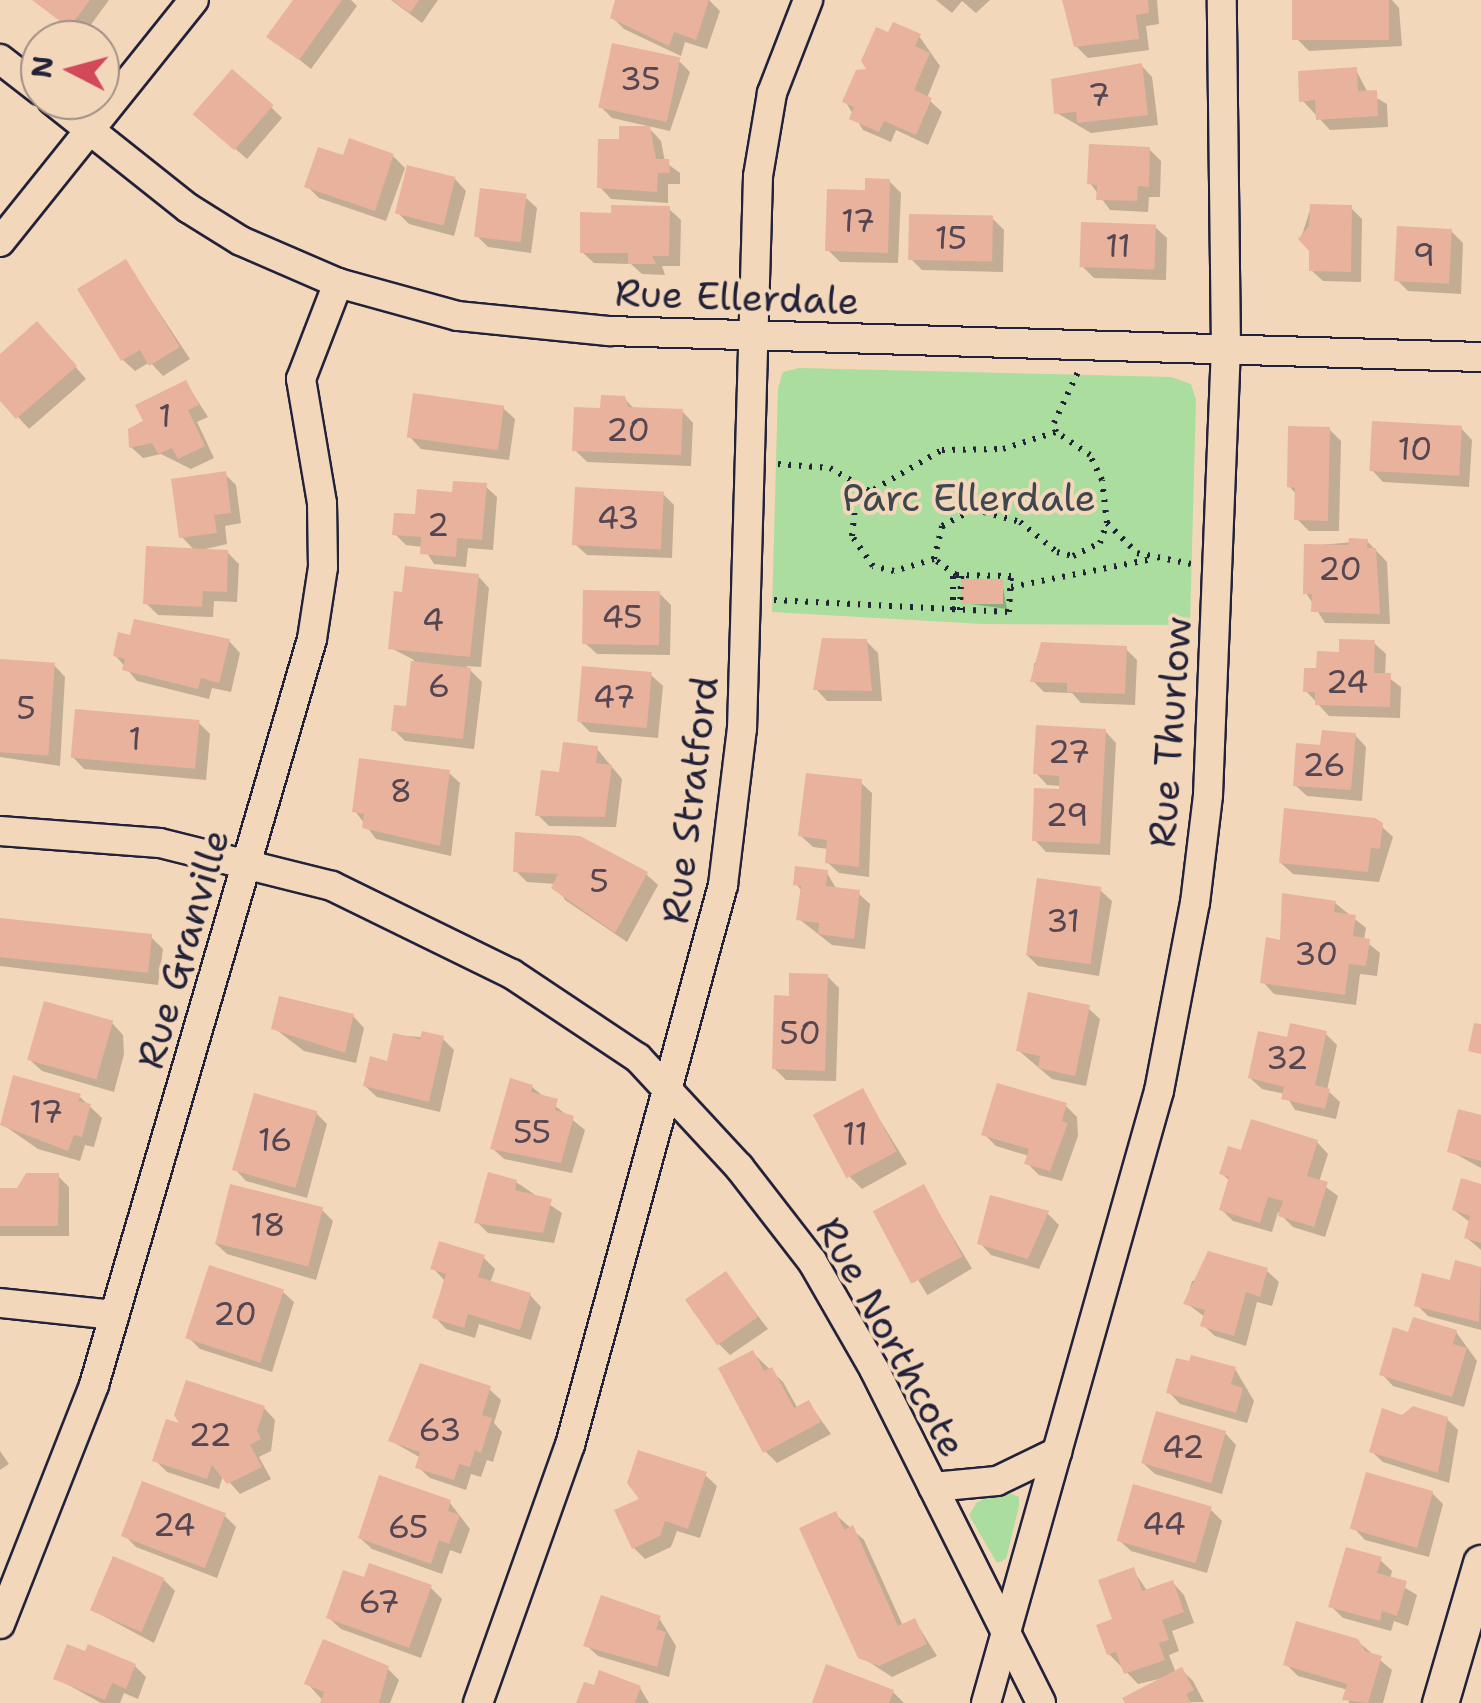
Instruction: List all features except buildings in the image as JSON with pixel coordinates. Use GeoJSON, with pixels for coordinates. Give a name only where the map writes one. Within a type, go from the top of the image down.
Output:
{"type":"FeatureCollection","features":[{"type":"Feature","properties":{"kind":"street"},"geometry":{"type":"LineString","coordinates":[[0,242],[194,0]]}},
{"type":"Feature","properties":{"kind":"street","name":"Rue Stratford"},"geometry":{"type":"LineString","coordinates":[[478,1703],[570,1445],[709,948],[735,807],[761,143],[778,75],[808,0]]}},
{"type":"Feature","properties":{"kind":"street","name":"Rue Thurlow"},"geometry":{"type":"LineString","coordinates":[[986,1703],[1159,1091],[1192,919],[1208,795],[1226,348],[1222,0]]}},
{"type":"Feature","properties":{"kind":"street"},"geometry":{"type":"LineString","coordinates":[[0,59],[20,74]]}},
{"type":"Feature","properties":{"kind":"street","name":"Rue Ellerdale"},"geometry":{"type":"LineString","coordinates":[[76,120],[206,221],[338,284],[435,311],[534,327],[1481,357]]}},
{"type":"Feature","properties":{"kind":"street","name":"Rue Granville"},"geometry":{"type":"LineString","coordinates":[[0,1624],[54,1497],[114,1316],[248,862],[320,598],[322,503],[301,379],[338,284]]}},
{"type":"Feature","properties":{"kind":"street","name":"Rue Northcote"},"geometry":{"type":"LineString","coordinates":[[0,830],[160,843],[248,862],[370,900],[460,944],[638,1058],[812,1260],[1041,1703]]}},
{"type":"Feature","properties":{"kind":"street"},"geometry":{"type":"LineString","coordinates":[[0,1303],[114,1316]]}},
{"type":"Feature","properties":{"kind":"street"},"geometry":{"type":"LineString","coordinates":[[932,1488],[997,1480],[1057,1452]]}},
{"type":"Feature","properties":{"kind":"street"},"geometry":{"type":"LineString","coordinates":[[1440,1703],[1469,1649],[1481,1563]]}},
{"type":"Feature","properties":{"kind":"path"},"geometry":{"type":"LineString","coordinates":[[1056,432],[1055,411],[1078,372]]}},
{"type":"Feature","properties":{"kind":"path"},"geometry":{"type":"LineString","coordinates":[[934,558],[894,571],[873,566],[858,552],[851,516],[869,491],[942,450],[1003,449],[1056,432]]}},
{"type":"Feature","properties":{"kind":"path"},"geometry":{"type":"LineString","coordinates":[[934,558],[942,526],[974,509],[1020,522],[1058,552],[1073,556],[1100,542],[1107,523],[1102,480],[1090,455],[1056,432]]}},
{"type":"Feature","properties":{"kind":"path"},"geometry":{"type":"LineString","coordinates":[[772,463],[830,468],[869,491]]}},
{"type":"Feature","properties":{"kind":"path"},"geometry":{"type":"LineString","coordinates":[[1107,523],[1150,563]]}},
{"type":"Feature","properties":{"kind":"path"},"geometry":{"type":"LineString","coordinates":[[768,599],[1009,612],[1011,576],[957,574],[934,558]]}},
{"type":"Feature","properties":{"kind":"path"},"geometry":{"type":"LineString","coordinates":[[1011,586],[1150,563],[1196,564]]}},
{"type":"Feature","properties":{"kind":"path"},"geometry":{"type":"LineString","coordinates":[[957,574],[957,610]]}},
{"type":"Feature","properties":{"kind":"green space","name":"Parc Ellerdale"},"geometry":{"type":"Polygon","coordinates":[[[799,368],[1171,377],[1191,384],[1196,400],[1190,625],[983,624],[772,612],[778,388],[783,372],[799,368]]]}},
{"type":"Feature","properties":{"kind":"green space"},"geometry":{"type":"Polygon","coordinates":[[[1005,1491],[1019,1497],[1019,1506],[1006,1559],[997,1563],[969,1515],[977,1502],[1005,1491]]]}}]}
